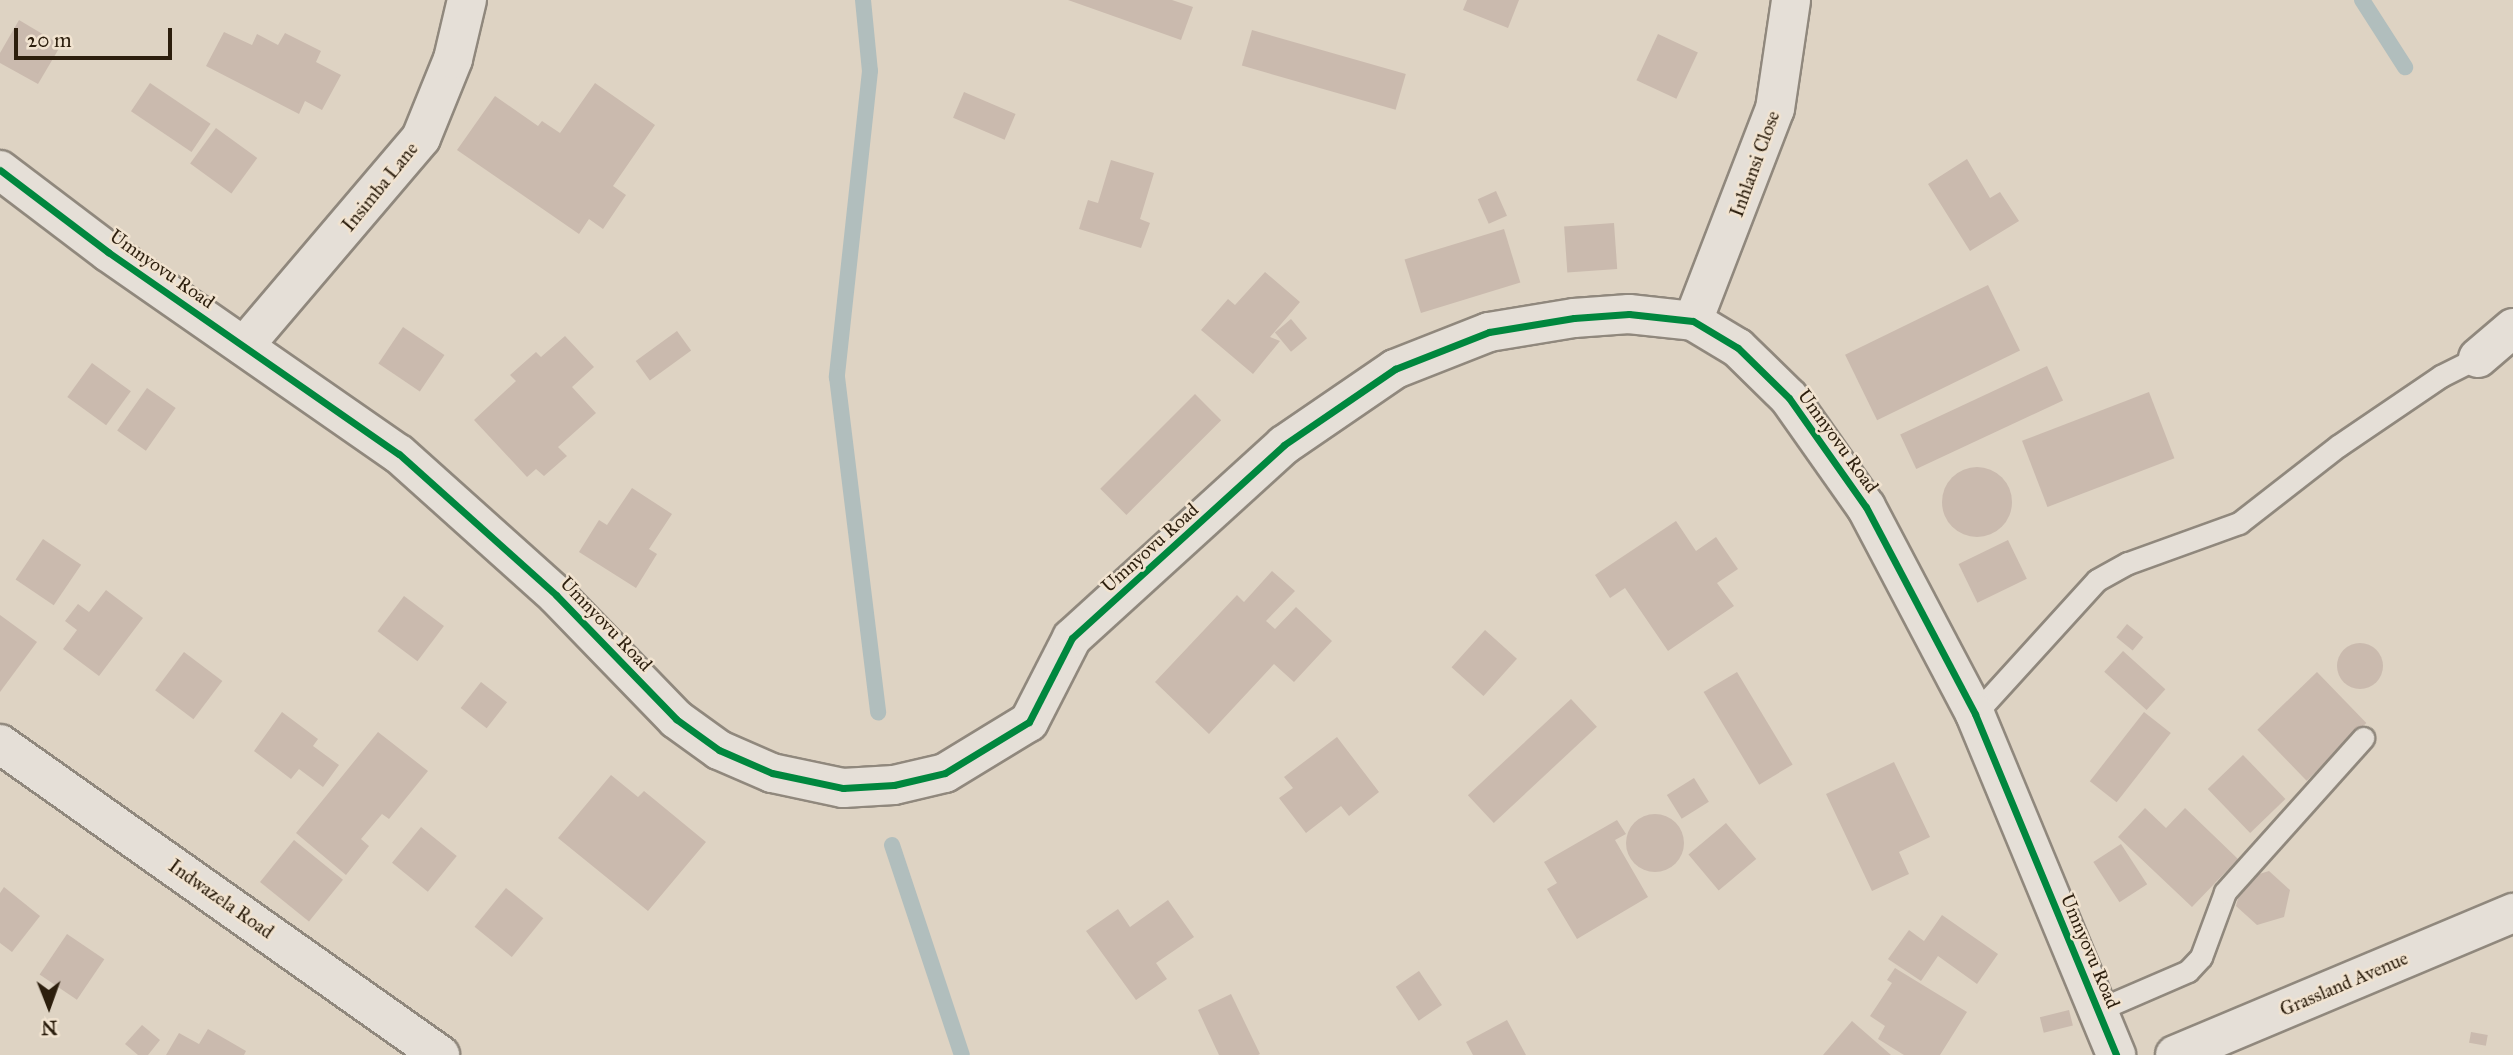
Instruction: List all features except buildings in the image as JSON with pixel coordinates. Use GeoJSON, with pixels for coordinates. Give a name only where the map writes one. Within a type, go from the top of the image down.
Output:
{"type":"FeatureCollection","features":[{"type":"Feature","properties":{"kind":"street","name":"Insimba Lane"},"geometry":{"type":"LineString","coordinates":[[244,346],[421,138],[453,58],[467,0]]}},
{"type":"Feature","properties":{"kind":"street","name":"Inhlansi Close"},"geometry":{"type":"LineString","coordinates":[[1693,321],[1775,109],[1790,0]]}},
{"type":"Feature","properties":{"kind":"street","name":"Umnyovu Road"},"geometry":{"type":"LineString","coordinates":[[0,170],[108,252],[399,454],[482,525],[676,719],[719,750],[772,773],[843,788],[894,785],[945,773],[1028,722],[1072,638],[1284,445],[1395,369],[1489,332],[1629,314],[1693,321],[1738,348],[1789,398],[1821,439],[1866,507],[1975,715],[2116,1055]]}},
{"type":"Feature","properties":{"kind":"street"},"geometry":{"type":"LineString","coordinates":[[2495,352],[2513,328]]}},
{"type":"Feature","properties":{"kind":"street","name":"Indwazela Road"},"geometry":{"type":"LineString","coordinates":[[0,744],[440,1055]]}},
{"type":"Feature","properties":{"kind":"street","name":"Grassland Avenue"},"geometry":{"type":"LineString","coordinates":[[2175,1055],[2513,913]]}},
{"type":"Feature","properties":{"kind":"lane"},"geometry":{"type":"LineString","coordinates":[[1975,715],[2097,580],[2128,563],[2239,523],[2349,438],[2441,376],[2495,352]]}},
{"type":"Feature","properties":{"kind":"lane"},"geometry":{"type":"LineString","coordinates":[[2098,1010],[2188,971],[2201,957],[2225,892],[2364,738]]}},
{"type":"Feature","properties":{"kind":"waterway"},"geometry":{"type":"LineString","coordinates":[[863,0],[870,71],[837,377],[878,713]]}},
{"type":"Feature","properties":{"kind":"waterway"},"geometry":{"type":"LineString","coordinates":[[2362,0],[2405,67]]}},
{"type":"Feature","properties":{"kind":"waterway"},"geometry":{"type":"LineString","coordinates":[[892,845],[962,1055]]}},
{"type":"Feature","properties":{"kind":"cycle path"},"geometry":{"type":"LineString","coordinates":[[0,170],[108,252],[399,454],[556,595],[676,719],[719,750],[772,773],[843,788],[894,785],[945,773],[1029,722],[1072,638],[1284,445],[1395,369],[1489,332],[1574,318],[1629,314],[1693,321],[1738,348],[1789,398],[1866,507],[1975,714],[2116,1055]]}}]}
